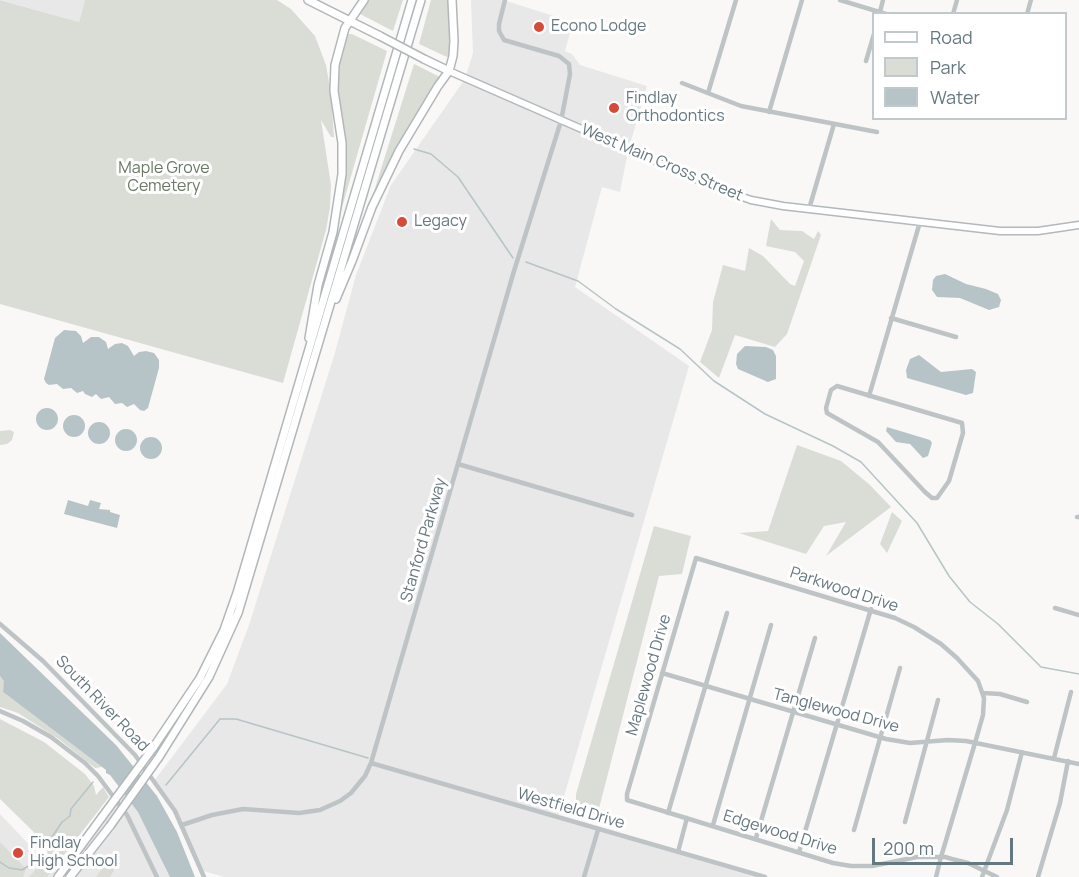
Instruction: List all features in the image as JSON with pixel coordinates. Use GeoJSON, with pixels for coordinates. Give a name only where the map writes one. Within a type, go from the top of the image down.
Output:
{"type":"FeatureCollection","features":[{"type":"Feature","properties":{"kind":"highway","name":"West Main Cross Street"},"geometry":{"type":"LineString","coordinates":[[308,0],[449,71]]}},
{"type":"Feature","properties":{"kind":"highway"},"geometry":{"type":"LineString","coordinates":[[304,367],[318,285],[333,232],[340,194],[342,143],[334,77],[339,47],[349,21],[364,0]]}},
{"type":"Feature","properties":{"kind":"highway"},"geometry":{"type":"LineString","coordinates":[[58,877],[153,748],[200,678],[227,622],[245,570],[412,0]]}},
{"type":"Feature","properties":{"kind":"highway"},"geometry":{"type":"LineString","coordinates":[[70,877],[159,757],[209,677],[234,623],[261,540],[421,0]]}},
{"type":"Feature","properties":{"kind":"highway"},"geometry":{"type":"LineString","coordinates":[[315,357],[334,303],[391,167],[449,71],[454,41],[452,0]]}},
{"type":"Feature","properties":{"kind":"main road","name":"West Main Cross Street"},"geometry":{"type":"LineString","coordinates":[[449,71],[731,194],[762,202],[920,222],[1028,232],[1079,225]]}},
{"type":"Feature","properties":{"kind":"street","name":"Stanford Parkway"},"geometry":{"type":"LineString","coordinates":[[182,825],[212,815],[243,809],[299,813],[320,810],[333,805],[351,793],[371,763],[516,266],[561,121],[570,74],[569,64],[559,57],[504,40],[500,24],[505,0]]}},
{"type":"Feature","properties":{"kind":"street"},"geometry":{"type":"LineString","coordinates":[[708,93],[736,0]]}},
{"type":"Feature","properties":{"kind":"street"},"geometry":{"type":"LineString","coordinates":[[770,112],[802,0]]}},
{"type":"Feature","properties":{"kind":"street"},"geometry":{"type":"LineString","coordinates":[[840,0],[877,12]]}},
{"type":"Feature","properties":{"kind":"street"},"geometry":{"type":"LineString","coordinates":[[866,61],[872,38]]}},
{"type":"Feature","properties":{"kind":"street"},"geometry":{"type":"LineString","coordinates":[[682,83],[741,106],[877,132]]}},
{"type":"Feature","properties":{"kind":"street"},"geometry":{"type":"LineString","coordinates":[[809,209],[834,124]]}},
{"type":"Feature","properties":{"kind":"street"},"geometry":{"type":"LineString","coordinates":[[869,396],[920,222]]}},
{"type":"Feature","properties":{"kind":"street"},"geometry":{"type":"LineString","coordinates":[[891,318],[956,337]]}},
{"type":"Feature","properties":{"kind":"street"},"geometry":{"type":"LineString","coordinates":[[834,387],[869,396],[963,423],[963,433],[949,481],[937,498],[932,498],[878,442],[825,411],[834,387]]}},
{"type":"Feature","properties":{"kind":"street"},"geometry":{"type":"LineString","coordinates":[[458,464],[632,514]]}},
{"type":"Feature","properties":{"kind":"street","name":"Parkwood Drive"},"geometry":{"type":"LineString","coordinates":[[696,558],[871,609],[905,622],[941,644],[974,675],[983,693]]}},
{"type":"Feature","properties":{"kind":"street","name":"Maplewood Drive"},"geometry":{"type":"LineString","coordinates":[[627,800],[696,558]]}},
{"type":"Feature","properties":{"kind":"street"},"geometry":{"type":"LineString","coordinates":[[1055,608],[1079,615]]}},
{"type":"Feature","properties":{"kind":"street"},"geometry":{"type":"LineString","coordinates":[[799,852],[871,609]]}},
{"type":"Feature","properties":{"kind":"street"},"geometry":{"type":"LineString","coordinates":[[669,813],[727,613]]}},
{"type":"Feature","properties":{"kind":"street","name":"South River Road"},"geometry":{"type":"LineString","coordinates":[[0,624],[43,661],[126,744],[166,797],[182,825],[204,877]]}},
{"type":"Feature","properties":{"kind":"street"},"geometry":{"type":"LineString","coordinates":[[713,825],[771,625]]}},
{"type":"Feature","properties":{"kind":"street"},"geometry":{"type":"LineString","coordinates":[[756,838],[816,638]]}},
{"type":"Feature","properties":{"kind":"street"},"geometry":{"type":"LineString","coordinates":[[854,830],[900,668]]}},
{"type":"Feature","properties":{"kind":"street","name":"Tanglewood Drive"},"geometry":{"type":"LineString","coordinates":[[662,673],[881,738],[903,742],[948,740],[975,743],[1079,764]]}},
{"type":"Feature","properties":{"kind":"street"},"geometry":{"type":"LineString","coordinates":[[1054,758],[1071,692]]}},
{"type":"Feature","properties":{"kind":"street"},"geometry":{"type":"LineString","coordinates":[[936,877],[985,708],[983,693],[1000,694],[1027,702]]}},
{"type":"Feature","properties":{"kind":"street"},"geometry":{"type":"LineString","coordinates":[[905,822],[938,700]]}},
{"type":"Feature","properties":{"kind":"street"},"geometry":{"type":"LineString","coordinates":[[0,711],[24,721],[51,737],[98,776],[127,815],[157,877]]}},
{"type":"Feature","properties":{"kind":"street"},"geometry":{"type":"LineString","coordinates":[[982,877],[1007,810],[1022,752]]}},
{"type":"Feature","properties":{"kind":"street"},"geometry":{"type":"LineString","coordinates":[[1038,877],[1060,803],[1068,761]]}},
{"type":"Feature","properties":{"kind":"street","name":"Westfield Drive"},"geometry":{"type":"LineString","coordinates":[[371,763],[765,877]]}},
{"type":"Feature","properties":{"kind":"street","name":"Edgewood Drive"},"geometry":{"type":"LineString","coordinates":[[627,800],[833,862],[861,866],[879,865],[917,857],[941,857],[968,863],[997,877]]}},
{"type":"Feature","properties":{"kind":"street"},"geometry":{"type":"LineString","coordinates":[[678,852],[687,818]]}},
{"type":"Feature","properties":{"kind":"street"},"geometry":{"type":"LineString","coordinates":[[584,877],[598,830]]}},
{"type":"Feature","properties":{"kind":"shaded area"},"geometry":{"type":"Polygon","coordinates":[[[1,0],[85,0],[79,22],[1,0]]]}},
{"type":"Feature","properties":{"kind":"shaded area"},"geometry":{"type":"Polygon","coordinates":[[[471,0],[503,0],[573,22],[565,51],[572,54],[580,65],[647,86],[628,151],[620,192],[602,187],[575,287],[689,366],[558,817],[767,877],[224,877],[200,870],[166,797],[154,781],[227,684],[249,625],[334,356],[356,275],[391,185],[465,79],[473,53],[471,0]]]}},
{"type":"Feature","properties":{"kind":"shaded area"},"geometry":{"type":"Polygon","coordinates":[[[127,784],[183,877],[0,877],[0,814],[59,876],[127,784]]]}},
{"type":"Feature","properties":{"kind":"green space","name":"Maple Grove Cemetery"},"geometry":{"type":"Polygon","coordinates":[[[0,0],[79,22],[85,0],[277,0],[291,9],[315,36],[326,65],[331,94],[334,137],[331,137],[321,120],[331,185],[330,207],[326,230],[283,383],[0,304],[0,0]]]}},
{"type":"Feature","properties":{"kind":"green space"},"geometry":{"type":"Polygon","coordinates":[[[368,0],[403,0],[393,31],[358,13],[368,0]]]}},
{"type":"Feature","properties":{"kind":"green space"},"geometry":{"type":"Polygon","coordinates":[[[431,0],[449,0],[452,37],[450,55],[447,57],[419,44],[431,0]]]}},
{"type":"Feature","properties":{"kind":"green space"},"geometry":{"type":"Polygon","coordinates":[[[348,34],[387,51],[341,211],[345,145],[337,75],[339,59],[348,34]]]}},
{"type":"Feature","properties":{"kind":"green space"},"geometry":{"type":"Polygon","coordinates":[[[414,64],[440,77],[413,120],[370,204],[414,64]]]}},
{"type":"Feature","properties":{"kind":"green space"},"geometry":{"type":"Polygon","coordinates":[[[771,219],[780,230],[802,231],[814,239],[818,231],[821,235],[787,334],[775,347],[735,335],[719,378],[700,362],[712,330],[713,302],[723,265],[745,271],[749,248],[763,256],[790,284],[795,286],[804,261],[795,252],[766,246],[771,219]]]}},
{"type":"Feature","properties":{"kind":"green space"},"geometry":{"type":"Polygon","coordinates":[[[0,431],[14,432],[12,440],[0,445],[0,431]]]}},
{"type":"Feature","properties":{"kind":"green space"},"geometry":{"type":"Polygon","coordinates":[[[797,445],[841,461],[870,485],[891,507],[826,556],[846,522],[824,526],[806,554],[739,533],[768,531],[797,445]]]}},
{"type":"Feature","properties":{"kind":"green space"},"geometry":{"type":"Polygon","coordinates":[[[892,512],[902,521],[887,553],[880,544],[892,512]]]}},
{"type":"Feature","properties":{"kind":"green space"},"geometry":{"type":"Polygon","coordinates":[[[654,526],[691,536],[682,574],[659,576],[596,820],[576,815],[576,794],[654,526]]]}},
{"type":"Feature","properties":{"kind":"green space"},"geometry":{"type":"Polygon","coordinates":[[[0,676],[5,681],[3,692],[102,767],[95,768],[60,740],[18,713],[0,707],[0,676]]]}},
{"type":"Feature","properties":{"kind":"green space"},"geometry":{"type":"Polygon","coordinates":[[[0,719],[44,742],[85,774],[94,786],[96,795],[103,787],[109,797],[47,877],[29,877],[48,856],[46,844],[0,799],[0,719]]]}},
{"type":"Feature","properties":{"kind":"green space"},"geometry":{"type":"Polygon","coordinates":[[[0,842],[26,869],[23,877],[0,877],[0,842]]]}},
{"type":"Feature","properties":{"kind":"green space"},"geometry":{"type":"Polygon","coordinates":[[[110,859],[114,870],[110,877],[96,877],[110,859]]]}},
{"type":"Feature","properties":{"kind":"water"},"geometry":{"type":"Polygon","coordinates":[[[945,274],[966,284],[998,294],[1001,300],[999,307],[989,310],[960,298],[937,297],[932,290],[933,280],[936,276],[945,274]]]}},
{"type":"Feature","properties":{"kind":"water"},"geometry":{"type":"Polygon","coordinates":[[[64,330],[76,331],[83,343],[91,337],[99,337],[106,342],[108,349],[115,344],[122,343],[128,346],[134,356],[139,352],[154,353],[159,360],[159,368],[148,408],[144,411],[140,410],[134,404],[127,407],[122,403],[115,404],[109,397],[101,399],[96,394],[92,397],[83,391],[77,393],[71,388],[63,389],[57,384],[46,383],[44,379],[55,338],[64,330]]]}},
{"type":"Feature","properties":{"kind":"water"},"geometry":{"type":"Polygon","coordinates":[[[745,346],[766,347],[773,350],[776,356],[776,379],[768,382],[738,369],[737,354],[745,346]]]}},
{"type":"Feature","properties":{"kind":"water"},"geometry":{"type":"Polygon","coordinates":[[[919,355],[941,372],[972,369],[976,372],[973,393],[966,395],[907,378],[906,370],[910,359],[919,355]]]}},
{"type":"Feature","properties":{"kind":"water"},"geometry":{"type":"Polygon","coordinates":[[[47,408],[55,411],[58,419],[55,427],[47,430],[39,427],[36,419],[39,411],[47,408]]]}},
{"type":"Feature","properties":{"kind":"water"},"geometry":{"type":"Polygon","coordinates":[[[74,415],[82,418],[85,426],[82,434],[74,437],[66,434],[63,426],[66,418],[74,415]]]}},
{"type":"Feature","properties":{"kind":"water"},"geometry":{"type":"Polygon","coordinates":[[[99,422],[107,425],[110,433],[107,441],[99,444],[91,441],[88,433],[91,425],[99,422]]]}},
{"type":"Feature","properties":{"kind":"water"},"geometry":{"type":"Polygon","coordinates":[[[887,427],[930,440],[932,443],[928,456],[923,458],[910,444],[896,442],[886,431],[887,427]]]}},
{"type":"Feature","properties":{"kind":"water"},"geometry":{"type":"Polygon","coordinates":[[[126,429],[134,432],[137,440],[134,448],[126,451],[118,448],[115,440],[118,432],[126,429]]]}},
{"type":"Feature","properties":{"kind":"water"},"geometry":{"type":"Polygon","coordinates":[[[151,437],[159,440],[162,448],[159,456],[151,459],[143,456],[140,448],[143,440],[151,437]]]}},
{"type":"Feature","properties":{"kind":"water"},"geometry":{"type":"Polygon","coordinates":[[[68,500],[88,506],[90,500],[101,503],[99,509],[110,510],[120,515],[117,528],[64,514],[68,500]]]}},
{"type":"Feature","properties":{"kind":"water"},"geometry":{"type":"Polygon","coordinates":[[[0,633],[116,745],[157,796],[177,832],[195,877],[170,877],[138,812],[110,775],[106,773],[106,770],[3,692],[4,681],[0,676],[0,633]]]}},
{"type":"Feature","properties":{"kind":"waterway"},"geometry":{"type":"LineString","coordinates":[[414,149],[431,154],[458,177],[513,258]]}},
{"type":"Feature","properties":{"kind":"waterway"},"geometry":{"type":"LineString","coordinates":[[526,262],[578,281],[616,309],[680,349],[714,381],[765,414],[861,462],[917,523],[949,576],[970,602],[998,624],[1041,667],[1079,674]]}},
{"type":"Feature","properties":{"kind":"waterway"},"geometry":{"type":"LineString","coordinates":[[166,785],[220,719],[236,719],[368,758]]}},
{"type":"Feature","properties":{"kind":"waterway"},"geometry":{"type":"LineString","coordinates":[[0,862],[9,868],[22,870],[36,861],[62,822],[70,816],[71,809],[93,782]]}},
{"type":"Feature","properties":{"kind":"place","name":"Econo Lodge"},"geometry":{"type":"Point","coordinates":[539,27]}},
{"type":"Feature","properties":{"kind":"place","name":"Findlay Orthodontics"},"geometry":{"type":"Point","coordinates":[614,108]}},
{"type":"Feature","properties":{"kind":"place","name":"Legacy"},"geometry":{"type":"Point","coordinates":[402,222]}},
{"type":"Feature","properties":{"kind":"place","name":"Findlay High School"},"geometry":{"type":"Point","coordinates":[18,853]}}]}
